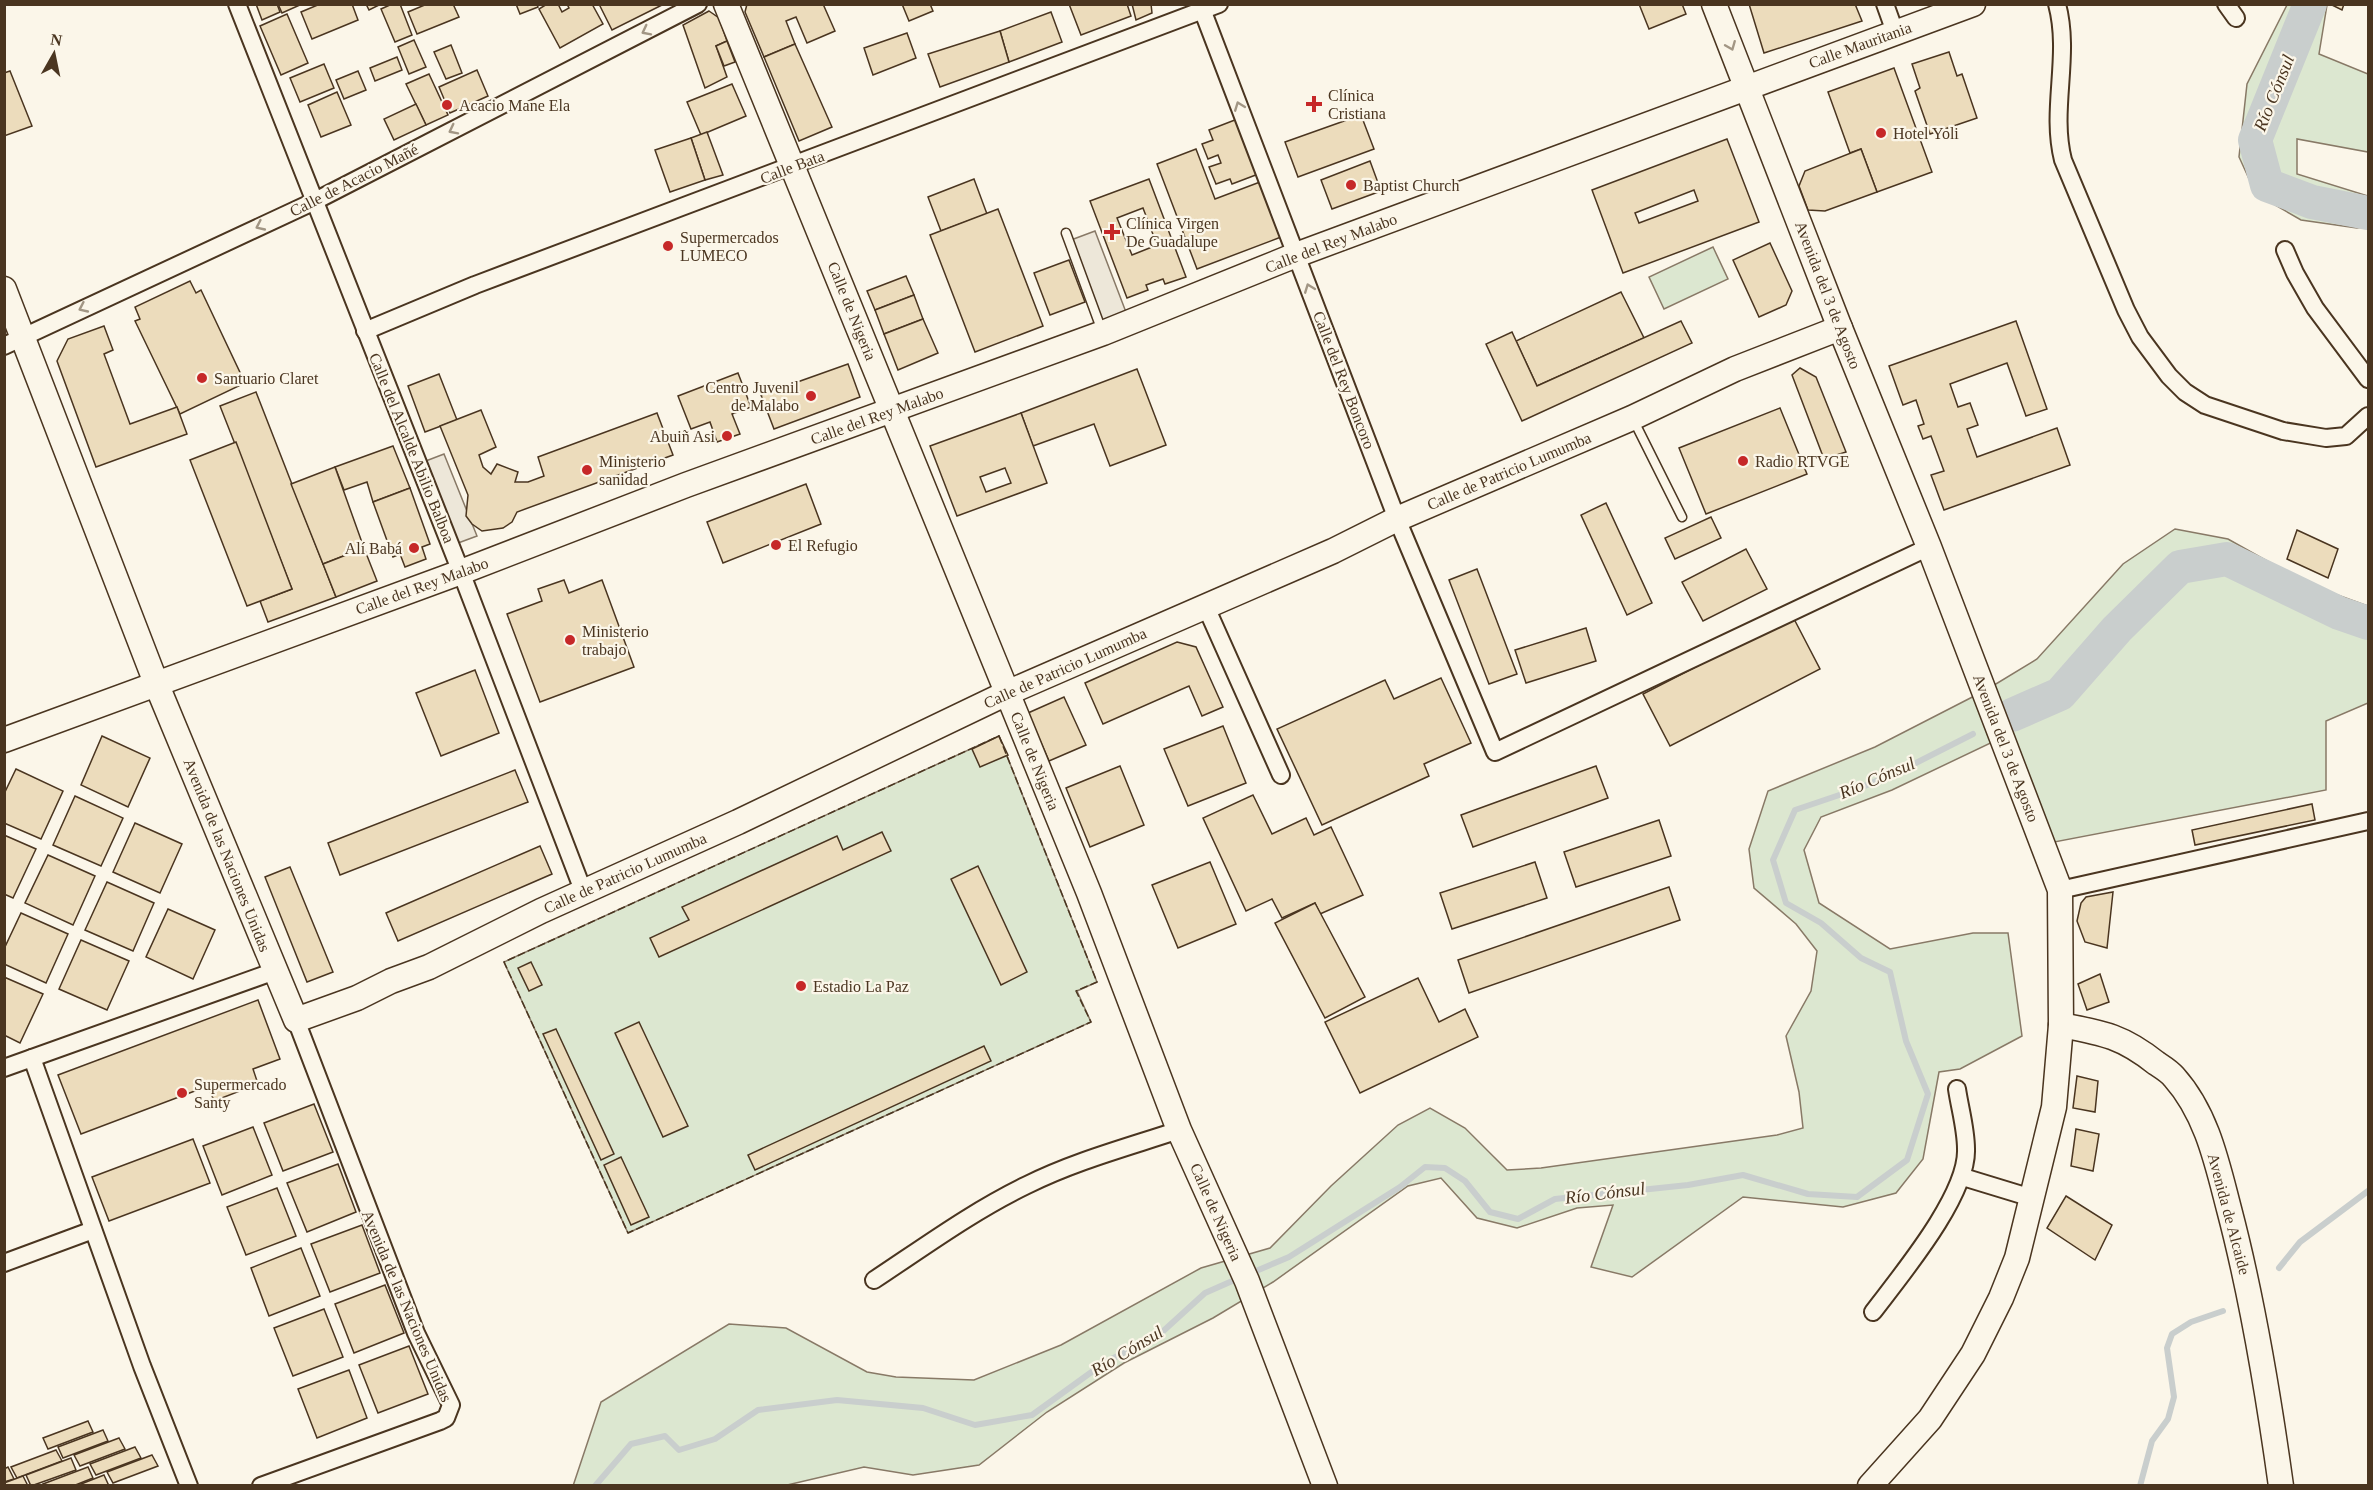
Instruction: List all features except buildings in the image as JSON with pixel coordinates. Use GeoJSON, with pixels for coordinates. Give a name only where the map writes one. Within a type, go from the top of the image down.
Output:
{"type":"FeatureCollection","features":[{"type":"Feature","properties":{"kind":"main road","name":"Calle de Nigeria"},"geometry":{"type":"LineString","coordinates":[[726,4],[1089,893],[1179,1130],[1247,1281],[1325,1485]]}},
{"type":"Feature","properties":{"kind":"main road","name":"Avenida del 3 de Agosto"},"geometry":{"type":"LineString","coordinates":[[1714,4],[1840,328],[1929,547],[2060,890],[2061,1025],[2054,1107],[2017,1258],[2001,1298],[1973,1354],[1930,1419],[1870,1485]]}},
{"type":"Feature","properties":{"kind":"main road","name":"Calle Mauritania"},"geometry":{"type":"LineString","coordinates":[[1748,87],[1973,4]]}},
{"type":"Feature","properties":{"kind":"main road","name":"Calle del Rey Malabo"},"geometry":{"type":"LineString","coordinates":[[4,740],[156,682],[461,572],[687,485],[1103,333],[1296,255],[1748,87]]}},
{"type":"Feature","properties":{"kind":"main road","name":"Avenida de las Naciones Unidas"},"geometry":{"type":"LineString","coordinates":[[4,289],[14,340],[296,1020]]}},
{"type":"Feature","properties":{"kind":"main road","name":"Calle de Patricio Lumumba"},"geometry":{"type":"LineString","coordinates":[[296,1020],[357,998],[391,981],[429,967],[494,933],[738,822],[1007,693],[1333,551],[1397,519],[1632,418],[1735,369],[1840,328]]}},
{"type":"Feature","properties":{"kind":"main road","name":"Avenida de Alcaide"},"geometry":{"type":"LineString","coordinates":[[2061,1025],[2100,1032],[2133,1044],[2173,1075],[2193,1101],[2206,1128],[2247,1278],[2282,1485]]}},
{"type":"Feature","properties":{"kind":"street","name":"Calle del Alcalde Abilio Balboa"},"geometry":{"type":"LineString","coordinates":[[237,4],[461,572],[584,892]]}},
{"type":"Feature","properties":{"kind":"street","name":"Calle de Acacio Mañé"},"geometry":{"type":"LineString","coordinates":[[14,340],[315,201],[698,4]]}},
{"type":"Feature","properties":{"kind":"street","name":"Calle Bata"},"geometry":{"type":"LineString","coordinates":[[365,331],[475,285],[793,166],[1202,8],[1219,4]]}},
{"type":"Feature","properties":{"kind":"street"},"geometry":{"type":"LineString","coordinates":[[1884,4],[1895,32]]}},
{"type":"Feature","properties":{"kind":"street"},"geometry":{"type":"LineString","coordinates":[[2057,4],[2062,42],[2058,139],[2063,160],[2126,310],[2140,336],[2169,376],[2185,392],[2205,405],[2283,431],[2326,438],[2346,436],[2368,416]]}},
{"type":"Feature","properties":{"kind":"street","name":"Calle del Rey Boncoro"},"geometry":{"type":"LineString","coordinates":[[1202,8],[1397,519],[1495,752],[1929,547]]}},
{"type":"Feature","properties":{"kind":"street"},"geometry":{"type":"LineString","coordinates":[[2285,250],[2315,308],[2368,379]]}},
{"type":"Feature","properties":{"kind":"street"},"geometry":{"type":"LineString","coordinates":[[1206,607],[1281,775]]}},
{"type":"Feature","properties":{"kind":"street"},"geometry":{"type":"LineString","coordinates":[[2060,890],[2368,822]]}},
{"type":"Feature","properties":{"kind":"street"},"geometry":{"type":"LineString","coordinates":[[4,1068],[275,971]]}},
{"type":"Feature","properties":{"kind":"street","name":"Avenida de las Naciones Unidas"},"geometry":{"type":"LineString","coordinates":[[261,1485],[447,1418],[451,1405],[412,1322],[296,1020]]}},
{"type":"Feature","properties":{"kind":"street"},"geometry":{"type":"LineString","coordinates":[[32,1058],[142,1366],[189,1485]]}},
{"type":"Feature","properties":{"kind":"street"},"geometry":{"type":"LineString","coordinates":[[1873,1312],[1930,1236],[1963,1177],[1966,1150],[1957,1089]]}},
{"type":"Feature","properties":{"kind":"street"},"geometry":{"type":"LineString","coordinates":[[874,1280],[986,1207],[1028,1184],[1072,1165],[1179,1130]]}},
{"type":"Feature","properties":{"kind":"street"},"geometry":{"type":"LineString","coordinates":[[1963,1177],[2032,1198]]}},
{"type":"Feature","properties":{"kind":"street"},"geometry":{"type":"LineString","coordinates":[[4,1263],[93,1230]]}},
{"type":"Feature","properties":{"kind":"lane"},"geometry":{"type":"LineString","coordinates":[[1066,233],[1103,333]]}},
{"type":"Feature","properties":{"kind":"lane"},"geometry":{"type":"LineString","coordinates":[[1632,418],[1682,517]]}},
{"type":"Feature","properties":{"kind":"green space"},"geometry":{"type":"Polygon","coordinates":[[[2287,5],[2327,5],[2319,54],[2368,74],[2368,152],[2297,139],[2297,174],[2368,196],[2368,226],[2357,228],[2301,220],[2256,194],[2239,157],[2247,84],[2287,5]]]}},
{"type":"Feature","properties":{"kind":"green space"},"geometry":{"type":"Polygon","coordinates":[[[1713,247],[1728,279],[1664,309],[1649,277],[1713,247]]]}},
{"type":"Feature","properties":{"kind":"green space"},"geometry":{"type":"Polygon","coordinates":[[[2175,529],[2228,539],[2310,585],[2368,606],[2368,703],[2326,721],[2326,790],[2044,844],[2003,737],[1892,790],[1821,817],[1804,850],[1819,903],[1890,949],[1973,933],[2008,933],[2022,1036],[1960,1069],[1939,1072],[1923,1159],[1896,1193],[1843,1207],[1743,1197],[1632,1277],[1591,1267],[1613,1205],[1577,1208],[1517,1228],[1477,1218],[1441,1178],[1408,1186],[1273,1282],[1213,1318],[1124,1363],[1047,1412],[979,1465],[913,1475],[864,1467],[783,1486],[573,1486],[601,1402],[729,1324],[786,1328],[867,1372],[896,1377],[974,1380],[1061,1345],[1201,1268],[1270,1248],[1331,1186],[1398,1125],[1430,1108],[1465,1128],[1507,1170],[1541,1168],[1777,1135],[1803,1128],[1799,1092],[1786,1036],[1811,991],[1817,951],[1796,924],[1754,888],[1749,849],[1768,791],[1875,747],[1986,690],[2037,659],[2123,564],[2175,529]]]}},
{"type":"Feature","properties":{"kind":"green space","name":"Estadio La Paz"},"geometry":{"type":"Polygon","coordinates":[[[999,736],[1097,982],[1077,991],[1091,1022],[628,1233],[504,962],[999,736]]]}},
{"type":"Feature","properties":{"kind":"shaded area"},"geometry":{"type":"Polygon","coordinates":[[[1095,231],[1129,320],[1105,329],[1071,240],[1095,231]]]}},
{"type":"Feature","properties":{"kind":"shaded area"},"geometry":{"type":"Polygon","coordinates":[[[444,454],[477,536],[450,546],[418,464],[444,454]]]}},
{"type":"Feature","properties":{"kind":"waterway","name":"Río Cónsul"},"geometry":{"type":"LineString","coordinates":[[2310,4],[2255,140],[2267,185],[2312,202],[2368,213]]}},
{"type":"Feature","properties":{"kind":"waterway","name":"Río Cónsul"},"geometry":{"type":"LineString","coordinates":[[2012,715],[2060,694],[2117,629],[2180,567],[2227,559],[2339,613],[2368,623]]}},
{"type":"Feature","properties":{"kind":"waterway","name":"Río Cónsul"},"geometry":{"type":"LineString","coordinates":[[1249,1274],[1289,1257],[1400,1187],[1425,1167],[1445,1168],[1465,1181],[1490,1212],[1518,1219],[1555,1199],[1688,1185],[1743,1175],[1808,1194],[1857,1197],[1907,1160],[1928,1094],[1906,1041],[1890,972],[1861,958],[1821,923],[1786,903],[1773,860],[1795,810],[1860,788],[1973,734]]}},
{"type":"Feature","properties":{"kind":"waterway"},"geometry":{"type":"LineString","coordinates":[[2279,1268],[2300,1242],[2368,1191]]}},
{"type":"Feature","properties":{"kind":"waterway","name":"Río Cónsul"},"geometry":{"type":"LineString","coordinates":[[595,1486],[631,1444],[665,1436],[679,1450],[715,1439],[758,1410],[837,1400],[923,1408],[975,1425],[1032,1415],[1104,1363],[1160,1334],[1205,1293],[1239,1278]]}},
{"type":"Feature","properties":{"kind":"waterway"},"geometry":{"type":"LineString","coordinates":[[2140,1486],[2152,1441],[2168,1419],[2174,1397],[2167,1348],[2172,1334],[2191,1322],[2223,1311]]}},
{"type":"Feature","properties":{"kind":"fence"},"geometry":{"type":"LineString","coordinates":[[999,736],[1097,982],[1076,991],[1091,1022],[628,1233],[504,962],[999,736]]}},
{"type":"Feature","properties":{"kind":"place","name":"Clínica Cristiana"},"geometry":{"type":"Point","coordinates":[1314,104]}},
{"type":"Feature","properties":{"kind":"place","name":"Acacio Mane Ela"},"geometry":{"type":"Point","coordinates":[447,105]}},
{"type":"Feature","properties":{"kind":"place","name":"Hotel Yoli"},"geometry":{"type":"Point","coordinates":[1881,133]}},
{"type":"Feature","properties":{"kind":"place","name":"Baptist Church"},"geometry":{"type":"Point","coordinates":[1351,185]}},
{"type":"Feature","properties":{"kind":"place","name":"Clínica Virgen De Guadalupe"},"geometry":{"type":"Point","coordinates":[1112,232]}},
{"type":"Feature","properties":{"kind":"place","name":"Supermercados LUMECO"},"geometry":{"type":"Point","coordinates":[668,246]}},
{"type":"Feature","properties":{"kind":"place","name":"Santuario Claret"},"geometry":{"type":"Point","coordinates":[202,378]}},
{"type":"Feature","properties":{"kind":"place","name":"Centro Juvenil de Malabo"},"geometry":{"type":"Point","coordinates":[811,396]}},
{"type":"Feature","properties":{"kind":"place","name":"Abuiñ Asi"},"geometry":{"type":"Point","coordinates":[727,436]}},
{"type":"Feature","properties":{"kind":"place","name":"Radio RTVGE"},"geometry":{"type":"Point","coordinates":[1743,461]}},
{"type":"Feature","properties":{"kind":"place","name":"Ministerio sanidad"},"geometry":{"type":"Point","coordinates":[587,470]}},
{"type":"Feature","properties":{"kind":"place","name":"El Refugio"},"geometry":{"type":"Point","coordinates":[776,545]}},
{"type":"Feature","properties":{"kind":"place","name":"Alí Babá"},"geometry":{"type":"Point","coordinates":[414,548]}},
{"type":"Feature","properties":{"kind":"place","name":"Ministerio trabajo"},"geometry":{"type":"Point","coordinates":[570,640]}},
{"type":"Feature","properties":{"kind":"place","name":"Estadio La Paz"},"geometry":{"type":"Point","coordinates":[801,986]}},
{"type":"Feature","properties":{"kind":"place","name":"Supermercado Santy"},"geometry":{"type":"Point","coordinates":[182,1093]}}]}
